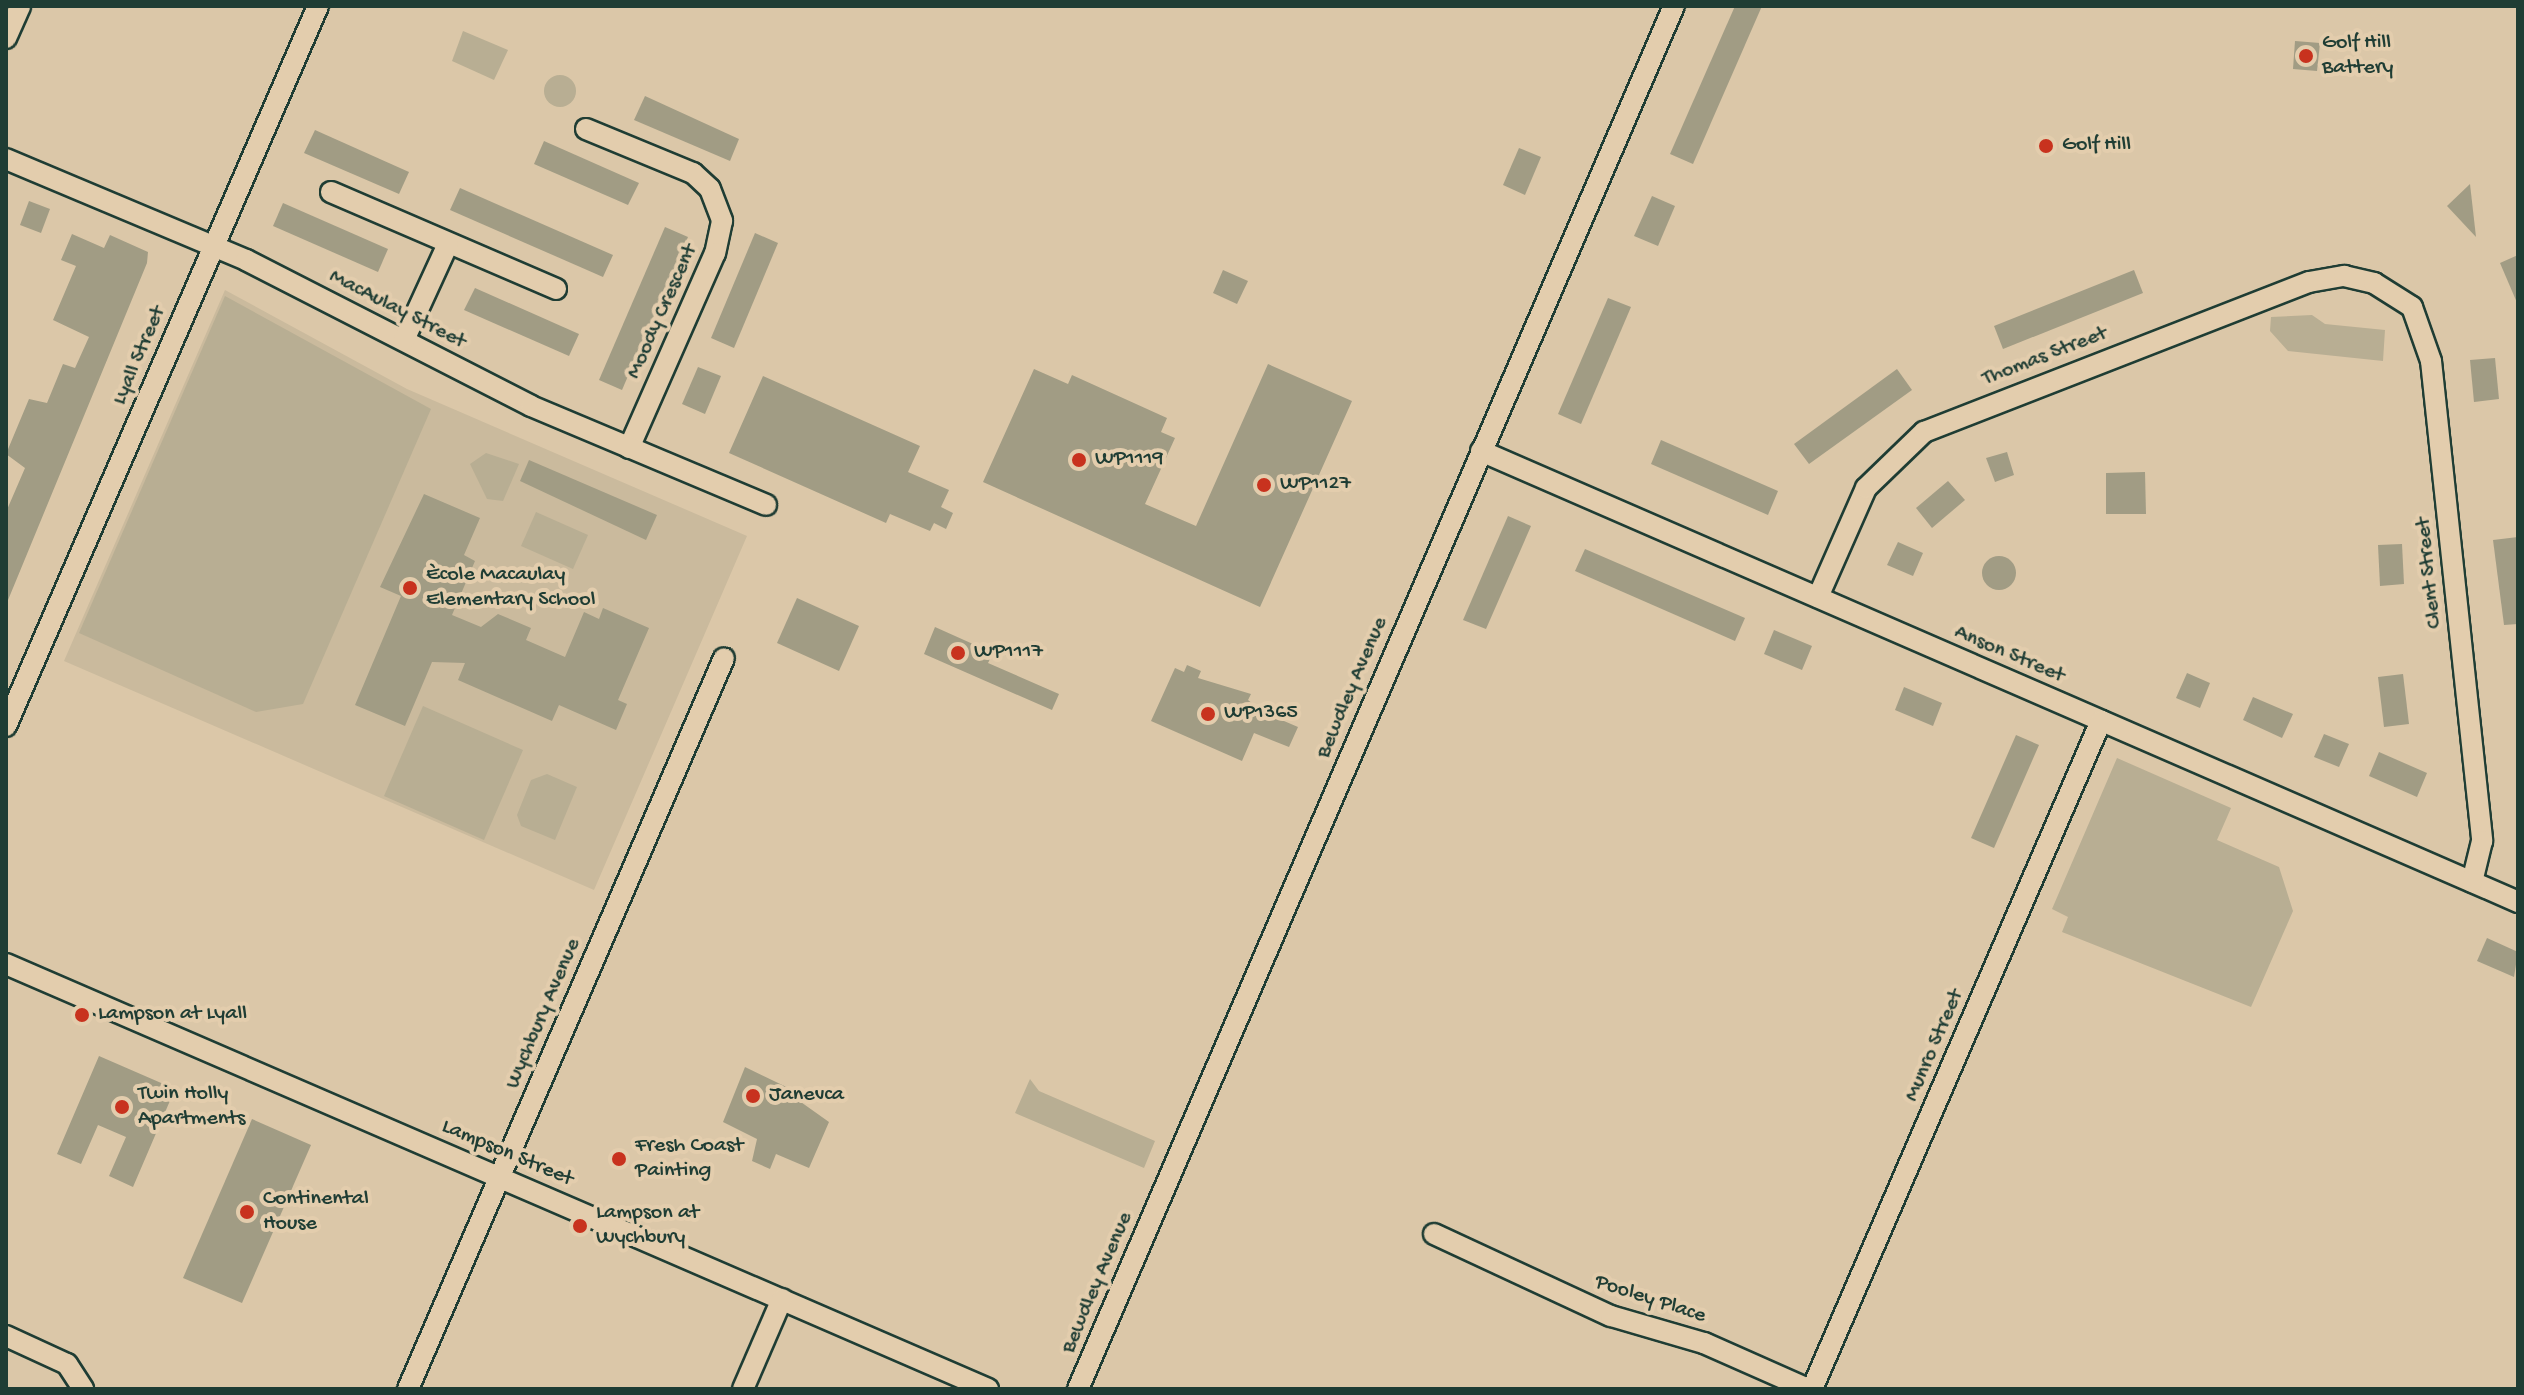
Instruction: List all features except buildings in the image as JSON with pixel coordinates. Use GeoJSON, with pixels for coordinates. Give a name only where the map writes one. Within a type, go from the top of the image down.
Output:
{"type":"FeatureCollection","features":[{"type":"Feature","properties":{"kind":"street"},"geometry":{"type":"LineString","coordinates":[[6,38],[20,6]]}},
{"type":"Feature","properties":{"kind":"street","name":"Lyall Street"},"geometry":{"type":"LineString","coordinates":[[6,726],[318,6]]}},
{"type":"Feature","properties":{"kind":"street","name":"Bewdley Avenue"},"geometry":{"type":"LineString","coordinates":[[1078,1389],[1674,6]]}},
{"type":"Feature","properties":{"kind":"street","name":"Moody Crescent"},"geometry":{"type":"LineString","coordinates":[[586,129],[693,173],[710,189],[722,221],[715,253],[629,448]]}},
{"type":"Feature","properties":{"kind":"street","name":"MacAulay Street"},"geometry":{"type":"LineString","coordinates":[[6,159],[213,248],[629,448],[766,505]]}},
{"type":"Feature","properties":{"kind":"street"},"geometry":{"type":"LineString","coordinates":[[331,192],[556,289]]}},
{"type":"Feature","properties":{"kind":"street"},"geometry":{"type":"LineString","coordinates":[[404,340],[448,244]]}},
{"type":"Feature","properties":{"kind":"street","name":"Thomas Street"},"geometry":{"type":"LineString","coordinates":[[1818,597],[1866,488],[1924,432],[2309,282],[2344,276],[2374,283]]}},
{"type":"Feature","properties":{"kind":"street","name":"Clent Street"},"geometry":{"type":"LineString","coordinates":[[2374,283],[2412,307],[2431,361],[2482,841],[2472,882]]}},
{"type":"Feature","properties":{"kind":"street","name":"Anson Street"},"geometry":{"type":"LineString","coordinates":[[1481,451],[2518,902]]}},
{"type":"Feature","properties":{"kind":"street","name":"Wychbury Avenue"},"geometry":{"type":"LineString","coordinates":[[408,1389],[724,658]]}},
{"type":"Feature","properties":{"kind":"street","name":"Munro Street"},"geometry":{"type":"LineString","coordinates":[[1810,1389],[2101,721]]}},
{"type":"Feature","properties":{"kind":"street","name":"Lampson Street"},"geometry":{"type":"LineString","coordinates":[[6,964],[988,1389]]}},
{"type":"Feature","properties":{"kind":"street","name":"Pooley Place"},"geometry":{"type":"LineString","coordinates":[[1434,1234],[1611,1316],[1704,1343],[1810,1389]]}},
{"type":"Feature","properties":{"kind":"street"},"geometry":{"type":"LineString","coordinates":[[743,1389],[782,1299]]}},
{"type":"Feature","properties":{"kind":"street"},"geometry":{"type":"LineString","coordinates":[[6,1336],[67,1364],[82,1386]]}},
{"type":"Feature","properties":{"kind":"shaded area"},"geometry":{"type":"Polygon","coordinates":[[[463,31],[508,50],[494,80],[452,61],[463,31]]]}},
{"type":"Feature","properties":{"kind":"shaded area"},"geometry":{"type":"Polygon","coordinates":[[[560,75],[571,80],[576,91],[571,102],[560,107],[549,102],[544,91],[549,80],[560,75]]]}},
{"type":"Feature","properties":{"kind":"shaded area","name":"Ècole Macaulay Elementary School"},"geometry":{"type":"Polygon","coordinates":[[[225,290],[407,389],[747,536],[594,890],[64,661],[225,290]]]}},
{"type":"Feature","properties":{"kind":"shaded area"},"geometry":{"type":"Polygon","coordinates":[[[225,296],[431,409],[303,704],[256,712],[79,633],[225,296]]]}},
{"type":"Feature","properties":{"kind":"shaded area"},"geometry":{"type":"Polygon","coordinates":[[[2312,315],[2325,324],[2385,330],[2383,361],[2288,351],[2270,331],[2271,317],[2312,315]]]}},
{"type":"Feature","properties":{"kind":"shaded area"},"geometry":{"type":"Polygon","coordinates":[[[486,453],[519,464],[503,501],[487,499],[470,464],[486,453]]]}},
{"type":"Feature","properties":{"kind":"shaded area"},"geometry":{"type":"Polygon","coordinates":[[[536,512],[588,535],[573,569],[521,546],[536,512]]]}},
{"type":"Feature","properties":{"kind":"shaded area"},"geometry":{"type":"Polygon","coordinates":[[[423,706],[523,750],[484,840],[384,796],[423,706]]]}},
{"type":"Feature","properties":{"kind":"shaded area"},"geometry":{"type":"Polygon","coordinates":[[[2117,758],[2231,808],[2217,840],[2279,867],[2293,911],[2251,1007],[2062,932],[2068,917],[2052,909],[2117,758]]]}},
{"type":"Feature","properties":{"kind":"shaded area"},"geometry":{"type":"Polygon","coordinates":[[[547,774],[577,787],[555,840],[521,826],[517,815],[531,780],[547,774]]]}},
{"type":"Feature","properties":{"kind":"shaded area"},"geometry":{"type":"Polygon","coordinates":[[[1030,1079],[1039,1091],[1155,1141],[1144,1168],[1015,1113],[1030,1079]]]}},
{"type":"Feature","properties":{"kind":"place","name":"Golf Hill Battery"},"geometry":{"type":"Point","coordinates":[2306,56]}},
{"type":"Feature","properties":{"kind":"place","name":"Golf Hill"},"geometry":{"type":"Point","coordinates":[2046,146]}},
{"type":"Feature","properties":{"kind":"place","name":"WP1119"},"geometry":{"type":"Point","coordinates":[1079,460]}},
{"type":"Feature","properties":{"kind":"place","name":"WP1127"},"geometry":{"type":"Point","coordinates":[1264,485]}},
{"type":"Feature","properties":{"kind":"place","name":"Ècole Macaulay Elementary School"},"geometry":{"type":"Point","coordinates":[410,588]}},
{"type":"Feature","properties":{"kind":"place","name":"WP1117"},"geometry":{"type":"Point","coordinates":[958,653]}},
{"type":"Feature","properties":{"kind":"place","name":"WP1365"},"geometry":{"type":"Point","coordinates":[1208,714]}},
{"type":"Feature","properties":{"kind":"place","name":"Lampson at Lyall"},"geometry":{"type":"Point","coordinates":[82,1015]}},
{"type":"Feature","properties":{"kind":"place","name":"Janevca"},"geometry":{"type":"Point","coordinates":[753,1096]}},
{"type":"Feature","properties":{"kind":"place","name":"Twin Holly Apartments"},"geometry":{"type":"Point","coordinates":[122,1107]}},
{"type":"Feature","properties":{"kind":"place","name":"Fresh Coast Painting"},"geometry":{"type":"Point","coordinates":[619,1159]}},
{"type":"Feature","properties":{"kind":"place","name":"Continental House"},"geometry":{"type":"Point","coordinates":[247,1212]}},
{"type":"Feature","properties":{"kind":"place","name":"Lampson at Wychbury"},"geometry":{"type":"Point","coordinates":[580,1226]}}]}
